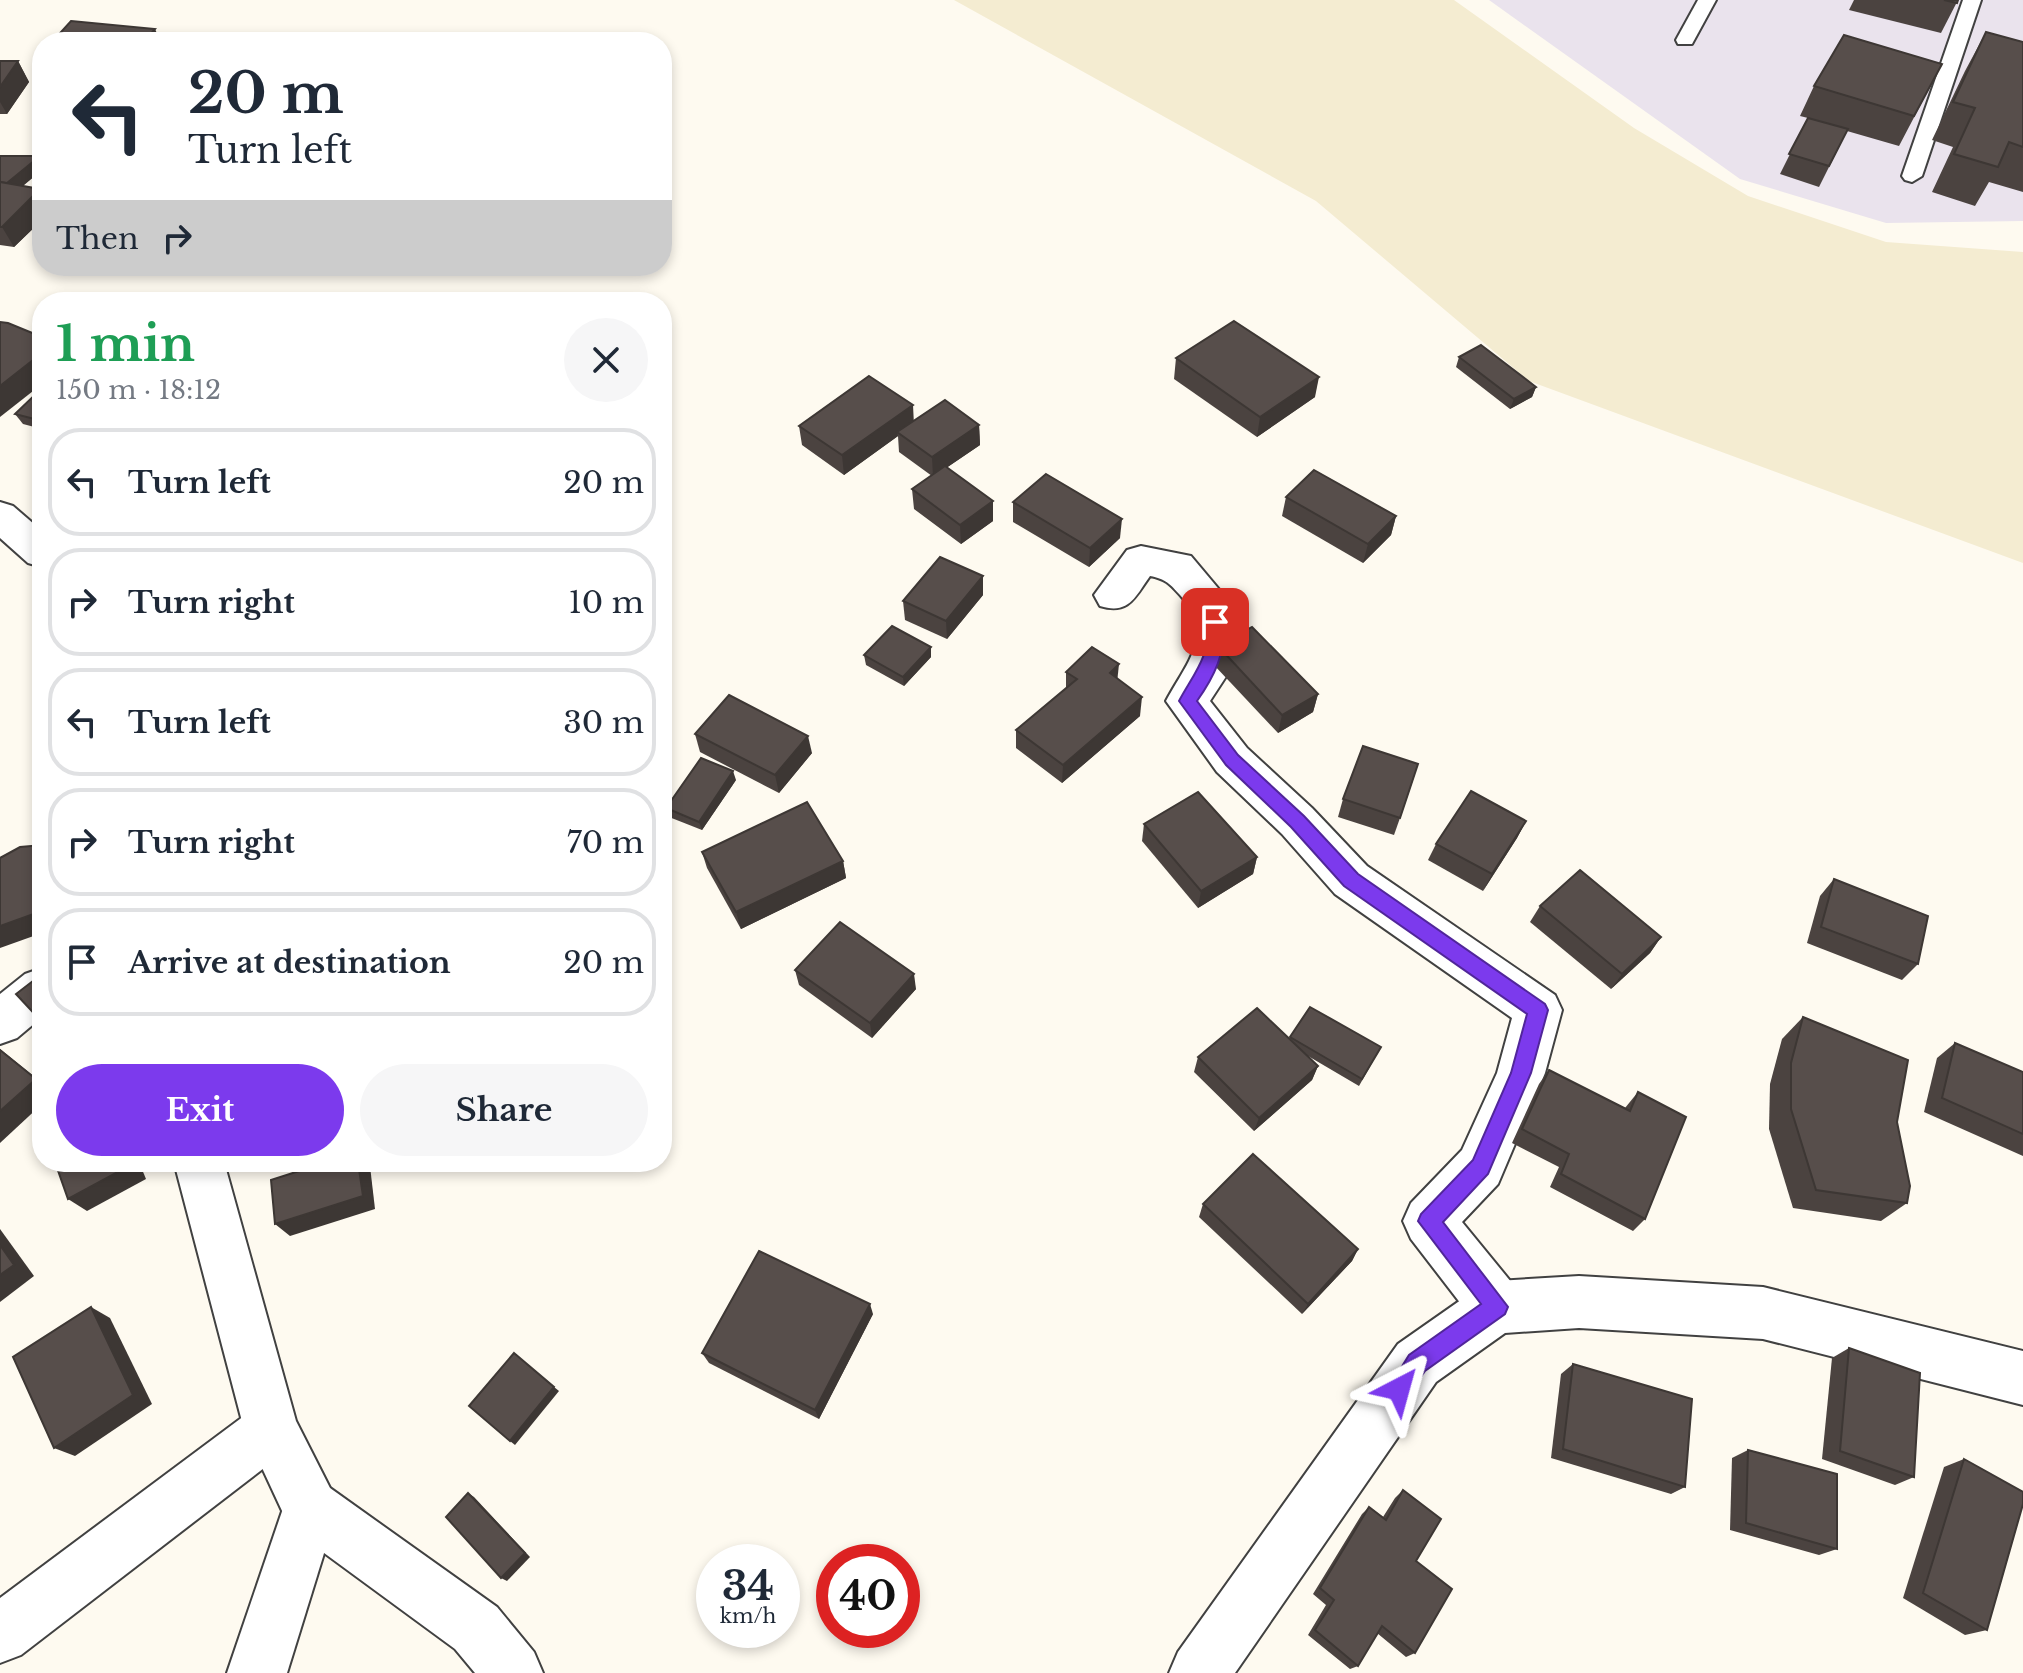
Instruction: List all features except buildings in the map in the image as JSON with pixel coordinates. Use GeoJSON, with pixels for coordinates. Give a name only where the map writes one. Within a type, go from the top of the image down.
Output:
{"type":"FeatureCollection","features":[{"type":"Feature","properties":{"kind":"street"},"geometry":{"type":"LineString","coordinates":[[0,516],[32,544]]}},
{"type":"Feature","properties":{"kind":"street"},"geometry":{"type":"LineString","coordinates":[[1114,595],[1141,560],[1177,566],[1213,606],[1217,637],[1206,675],[1187,701],[1232,760],[1297,821],[1351,880],[1538,1010],[1521,1073],[1480,1167],[1429,1221],[1497,1307]]}},
{"type":"Feature","properties":{"kind":"street"},"geometry":{"type":"LineString","coordinates":[[0,1023],[32,997]]}},
{"type":"Feature","properties":{"kind":"street"},"geometry":{"type":"LineString","coordinates":[[201,1172],[271,1429],[310,1508],[476,1628],[513,1673]]}},
{"type":"Feature","properties":{"kind":"street"},"geometry":{"type":"LineString","coordinates":[[1199,1673],[1417,1363],[1497,1307],[1579,1302],[1763,1313],[2023,1378]]}},
{"type":"Feature","properties":{"kind":"street"},"geometry":{"type":"LineString","coordinates":[[0,1634],[271,1429]]}},
{"type":"Feature","properties":{"kind":"street"},"geometry":{"type":"LineString","coordinates":[[257,1673],[310,1508]]}},
{"type":"Feature","properties":{"kind":"lane"},"geometry":{"type":"LineString","coordinates":[[1685,40],[1707,0]]}},
{"type":"Feature","properties":{"kind":"lane"},"geometry":{"type":"LineString","coordinates":[[1912,176],[1972,0]]}},
{"type":"Feature","properties":{"kind":"shaded area"},"geometry":{"type":"Polygon","coordinates":[[[954,0],[1454,0],[1634,128],[1748,196],[1886,242],[2023,252],[2023,563],[1529,381],[1316,201],[954,0]]]}},
{"type":"Feature","properties":{"kind":"shaded area"},"geometry":{"type":"Polygon","coordinates":[[[1489,0],[2023,0],[2023,221],[1886,223],[1740,179],[1489,0]]]}},
{"type":"Feature","properties":{"kind":"route"},"geometry":{"type":"LineString","coordinates":[[1215,622],[1217,637],[1206,675],[1187,701],[1232,760],[1297,821],[1351,880],[1538,1010],[1521,1073],[1480,1167],[1429,1221],[1497,1307],[1417,1363],[1399,1389]]}}]}
